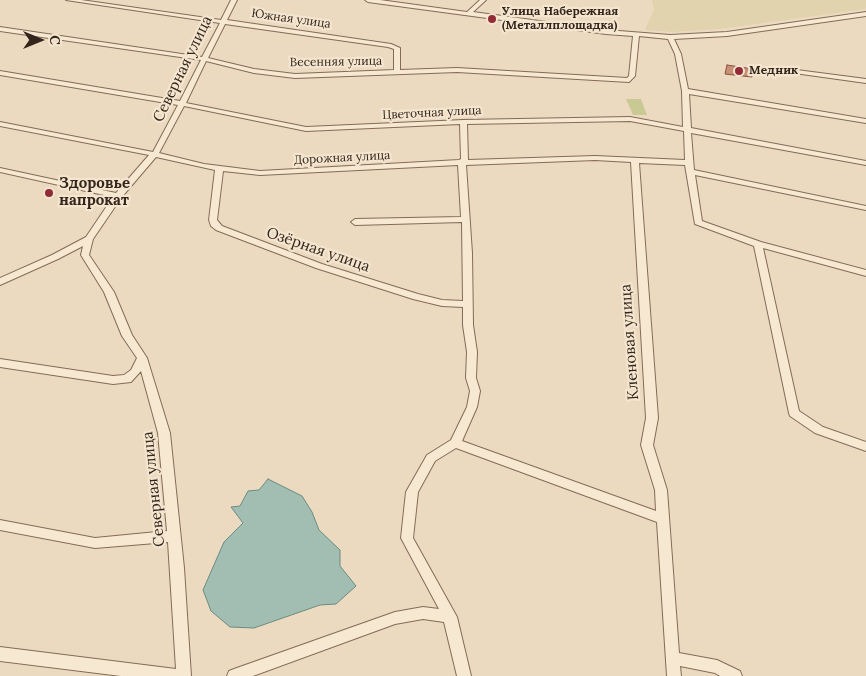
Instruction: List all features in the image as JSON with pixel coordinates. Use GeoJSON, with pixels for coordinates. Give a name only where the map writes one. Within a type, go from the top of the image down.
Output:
{"type":"FeatureCollection","features":[{"type":"Feature","properties":{"kind":"street","name":"Южная улица"},"geometry":{"type":"LineString","coordinates":[[69,0],[208,20],[223,20],[389,45],[397,48],[397,72]]}},
{"type":"Feature","properties":{"kind":"street","name":"Северная улица"},"geometry":{"type":"LineString","coordinates":[[184,676],[174,536],[164,433],[142,358],[127,336],[109,292],[85,255],[89,239],[118,196],[159,149],[234,0]]}},
{"type":"Feature","properties":{"kind":"street"},"geometry":{"type":"LineString","coordinates":[[368,0],[469,14],[670,37],[727,34],[866,14]]}},
{"type":"Feature","properties":{"kind":"street"},"geometry":{"type":"LineString","coordinates":[[469,14],[483,0]]}},
{"type":"Feature","properties":{"kind":"street","name":"Весенняя улица"},"geometry":{"type":"LineString","coordinates":[[0,29],[205,59],[254,71],[295,76],[457,70],[629,80],[632,76],[636,34]]}},
{"type":"Feature","properties":{"kind":"street"},"geometry":{"type":"LineString","coordinates":[[670,37],[678,54],[685,91],[689,163],[692,172],[698,222],[758,244],[866,274]]}},
{"type":"Feature","properties":{"kind":"street"},"geometry":{"type":"LineString","coordinates":[[790,72],[866,81]]}},
{"type":"Feature","properties":{"kind":"street","name":"Цветочная улица"},"geometry":{"type":"LineString","coordinates":[[0,74],[183,104],[306,129],[462,122],[630,119],[866,163]]}},
{"type":"Feature","properties":{"kind":"street"},"geometry":{"type":"LineString","coordinates":[[685,91],[866,121]]}},
{"type":"Feature","properties":{"kind":"street"},"geometry":{"type":"LineString","coordinates":[[462,122],[464,159],[462,162],[469,304],[468,325],[472,352],[471,378],[475,391],[472,407],[455,443],[431,458],[412,492],[407,538],[450,617],[464,676]]}},
{"type":"Feature","properties":{"kind":"street","name":"Дорожная улица"},"geometry":{"type":"LineString","coordinates":[[0,124],[219,169],[260,173],[549,159],[689,163]]}},
{"type":"Feature","properties":{"kind":"street","name":"Кленовая улица"},"geometry":{"type":"LineString","coordinates":[[635,160],[652,418],[647,445],[661,490],[674,676]]}},
{"type":"Feature","properties":{"kind":"street","name":"Озёрная улица"},"geometry":{"type":"LineString","coordinates":[[219,169],[213,220],[218,228],[319,266],[416,297],[442,303],[469,304]]}},
{"type":"Feature","properties":{"kind":"street"},"geometry":{"type":"LineString","coordinates":[[0,170],[118,196]]}},
{"type":"Feature","properties":{"kind":"street"},"geometry":{"type":"LineString","coordinates":[[692,172],[866,208]]}},
{"type":"Feature","properties":{"kind":"street"},"geometry":{"type":"LineString","coordinates":[[355,222],[466,219]]}},
{"type":"Feature","properties":{"kind":"street"},"geometry":{"type":"LineString","coordinates":[[0,282],[56,257],[89,239]]}},
{"type":"Feature","properties":{"kind":"street"},"geometry":{"type":"LineString","coordinates":[[758,244],[794,413],[819,430],[866,447]]}},
{"type":"Feature","properties":{"kind":"street"},"geometry":{"type":"LineString","coordinates":[[0,363],[113,380],[126,379],[131,376],[142,358]]}},
{"type":"Feature","properties":{"kind":"street"},"geometry":{"type":"LineString","coordinates":[[455,443],[663,520]]}},
{"type":"Feature","properties":{"kind":"street"},"geometry":{"type":"LineString","coordinates":[[0,525],[96,543],[174,536]]}},
{"type":"Feature","properties":{"kind":"street"},"geometry":{"type":"LineString","coordinates":[[234,676],[395,618],[423,613],[450,617]]}},
{"type":"Feature","properties":{"kind":"street"},"geometry":{"type":"LineString","coordinates":[[0,654],[176,676]]}},
{"type":"Feature","properties":{"kind":"street"},"geometry":{"type":"LineString","coordinates":[[673,658],[717,667],[735,676]]}},
{"type":"Feature","properties":{"kind":"shaded area"},"geometry":{"type":"Polygon","coordinates":[[[652,0],[866,0],[866,9],[719,29],[672,32],[645,30],[654,9],[652,0]]]}},
{"type":"Feature","properties":{"kind":"shaded area"},"geometry":{"type":"Polygon","coordinates":[[[268,479],[302,496],[312,512],[319,530],[340,550],[340,566],[356,586],[336,604],[320,605],[254,628],[230,627],[211,611],[203,590],[224,542],[243,523],[231,507],[240,506],[248,491],[259,490],[268,479]]]}},
{"type":"Feature","properties":{"kind":"green space"},"geometry":{"type":"Polygon","coordinates":[[[626,99],[641,99],[647,115],[633,115],[626,99]]]}},
{"type":"Feature","properties":{"kind":"building","name":"Медник"},"geometry":{"type":"Polygon","coordinates":[[[727,65],[753,69],[752,77],[725,74],[727,65]]]}},
{"type":"Feature","properties":{"kind":"place","name":"Улица Набережная (Металлплощадка)"},"geometry":{"type":"Point","coordinates":[492,19]}},
{"type":"Feature","properties":{"kind":"place","name":"Медник"},"geometry":{"type":"Point","coordinates":[739,71]}},
{"type":"Feature","properties":{"kind":"place","name":"Здоровье напрокат"},"geometry":{"type":"Point","coordinates":[49,193]}}]}
